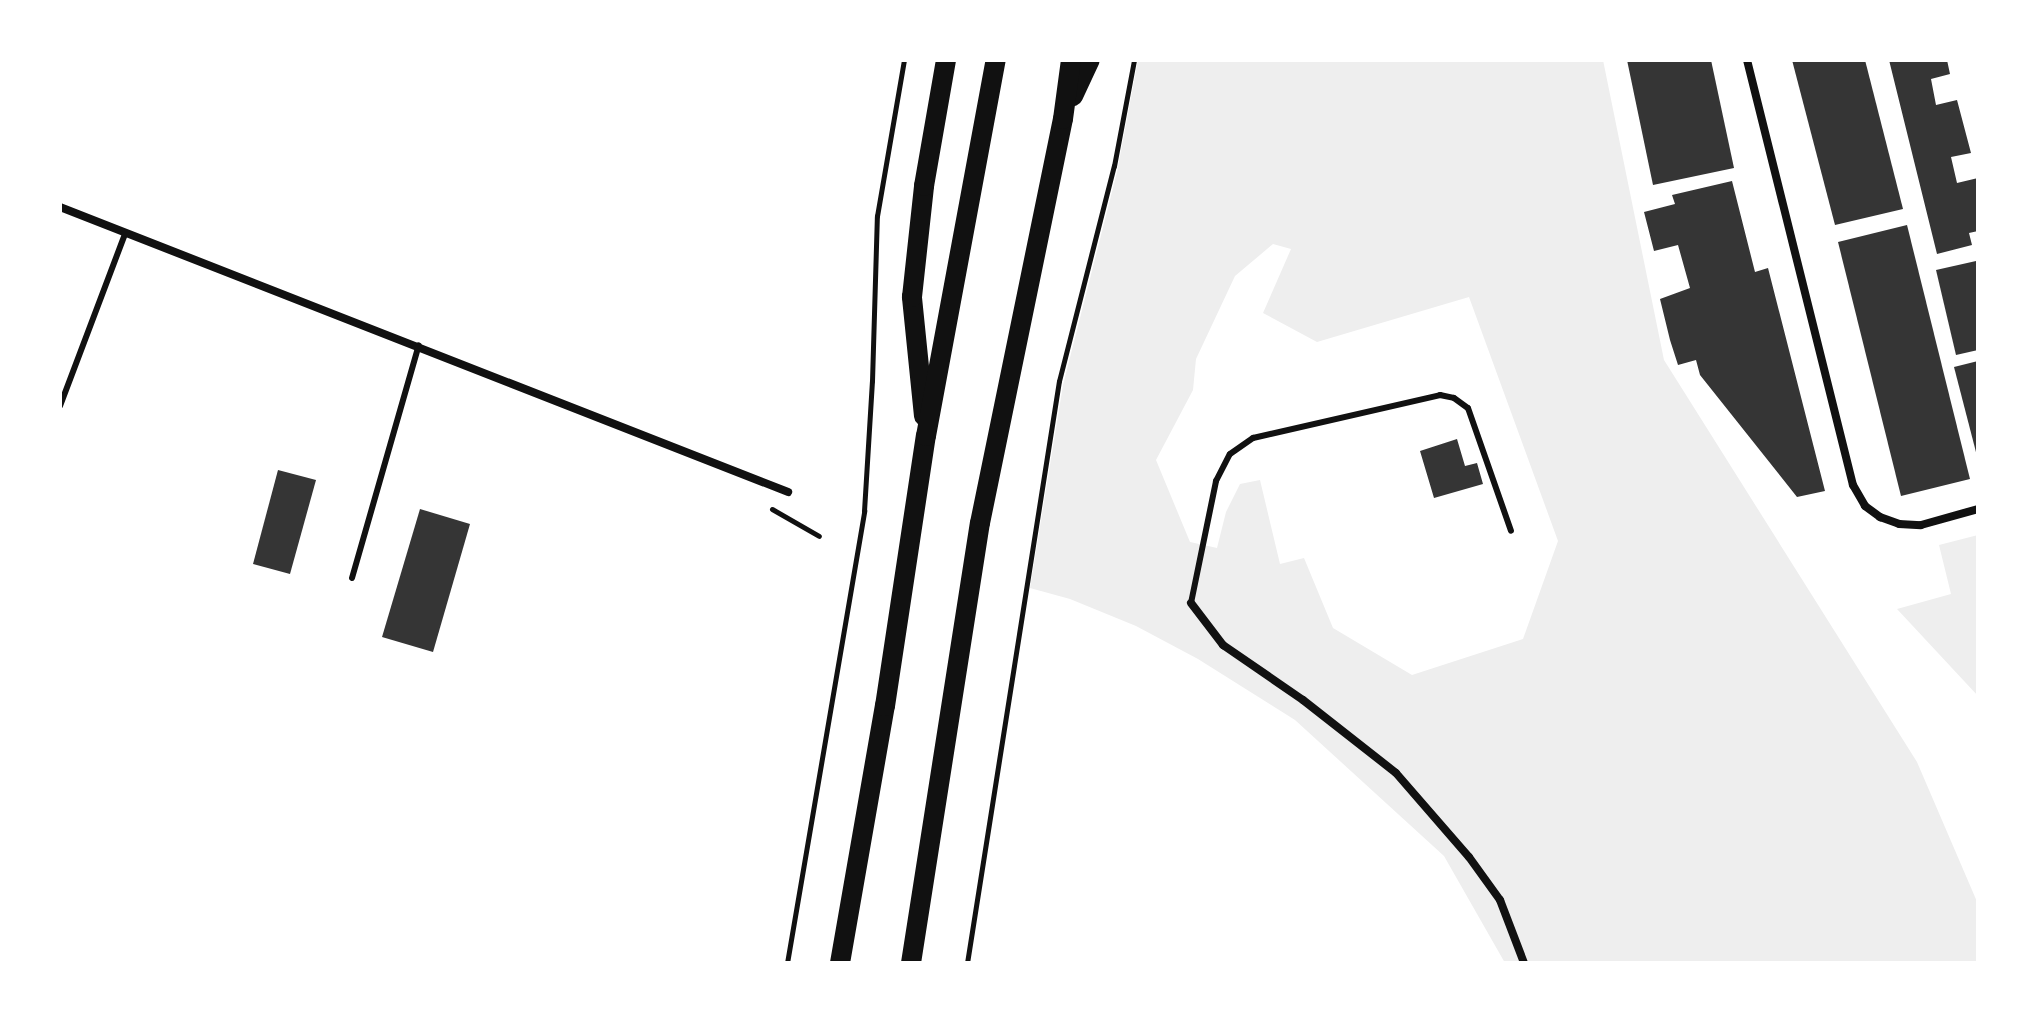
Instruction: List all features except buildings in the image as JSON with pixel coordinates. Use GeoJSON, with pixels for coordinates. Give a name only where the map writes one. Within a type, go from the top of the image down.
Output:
{"type":"FeatureCollection","features":[{"type":"Feature","properties":{"kind":"main road"},"geometry":{"type":"LineString","coordinates":[[926,436],[912,297],[924,186],[946,60]]}},
{"type":"Feature","properties":{"kind":"main road"},"geometry":{"type":"LineString","coordinates":[[840,963],[885,706],[926,436],[996,60]]}},
{"type":"Feature","properties":{"kind":"main road"},"geometry":{"type":"LineString","coordinates":[[911,963],[980,523],[1063,119],[1071,60]]}},
{"type":"Feature","properties":{"kind":"main road"},"geometry":{"type":"LineString","coordinates":[[1063,119],[1090,60]]}},
{"type":"Feature","properties":{"kind":"street"},"geometry":{"type":"LineString","coordinates":[[1747,60],[1853,485],[1865,506],[1880,517],[1921,525],[1978,509]]}},
{"type":"Feature","properties":{"kind":"street"},"geometry":{"type":"LineString","coordinates":[[60,207],[788,492]]}},
{"type":"Feature","properties":{"kind":"street"},"geometry":{"type":"LineString","coordinates":[[1191,603],[1223,645],[1303,700],[1396,773],[1469,857],[1500,900],[1524,963]]}},
{"type":"Feature","properties":{"kind":"lane"},"geometry":{"type":"LineString","coordinates":[[60,406],[125,234]]}},
{"type":"Feature","properties":{"kind":"lane"},"geometry":{"type":"LineString","coordinates":[[352,578],[419,345]]}},
{"type":"Feature","properties":{"kind":"lane"},"geometry":{"type":"LineString","coordinates":[[1191,603],[1216,481],[1230,454],[1253,438],[1440,395],[1454,398],[1468,408],[1511,531]]}},
{"type":"Feature","properties":{"kind":"path"},"geometry":{"type":"LineString","coordinates":[[787,963],[864,511],[877,216],[904,60]]}},
{"type":"Feature","properties":{"kind":"path"},"geometry":{"type":"LineString","coordinates":[[967,963],[1059,381],[1114,166],[1134,60]]}},
{"type":"Feature","properties":{"kind":"shaded area"},"geometry":{"type":"Polygon","coordinates":[[[1138,60],[1603,60],[1664,360],[1917,762],[1978,904],[1978,963],[1505,963],[1444,856],[1295,720],[1198,659],[1136,626],[1070,599],[1030,588],[1063,385],[1117,172],[1138,60]],[[1273,244],[1235,276],[1196,359],[1193,390],[1156,460],[1190,542],[1217,548],[1226,512],[1240,484],[1260,480],[1280,564],[1304,558],[1333,628],[1412,675],[1523,639],[1558,541],[1469,297],[1317,342],[1263,313],[1291,249],[1273,244]]]}},
{"type":"Feature","properties":{"kind":"shaded area"},"geometry":{"type":"Polygon","coordinates":[[[1978,535],[1978,696],[1897,609],[1951,594],[1939,545],[1978,535]]]}}]}
